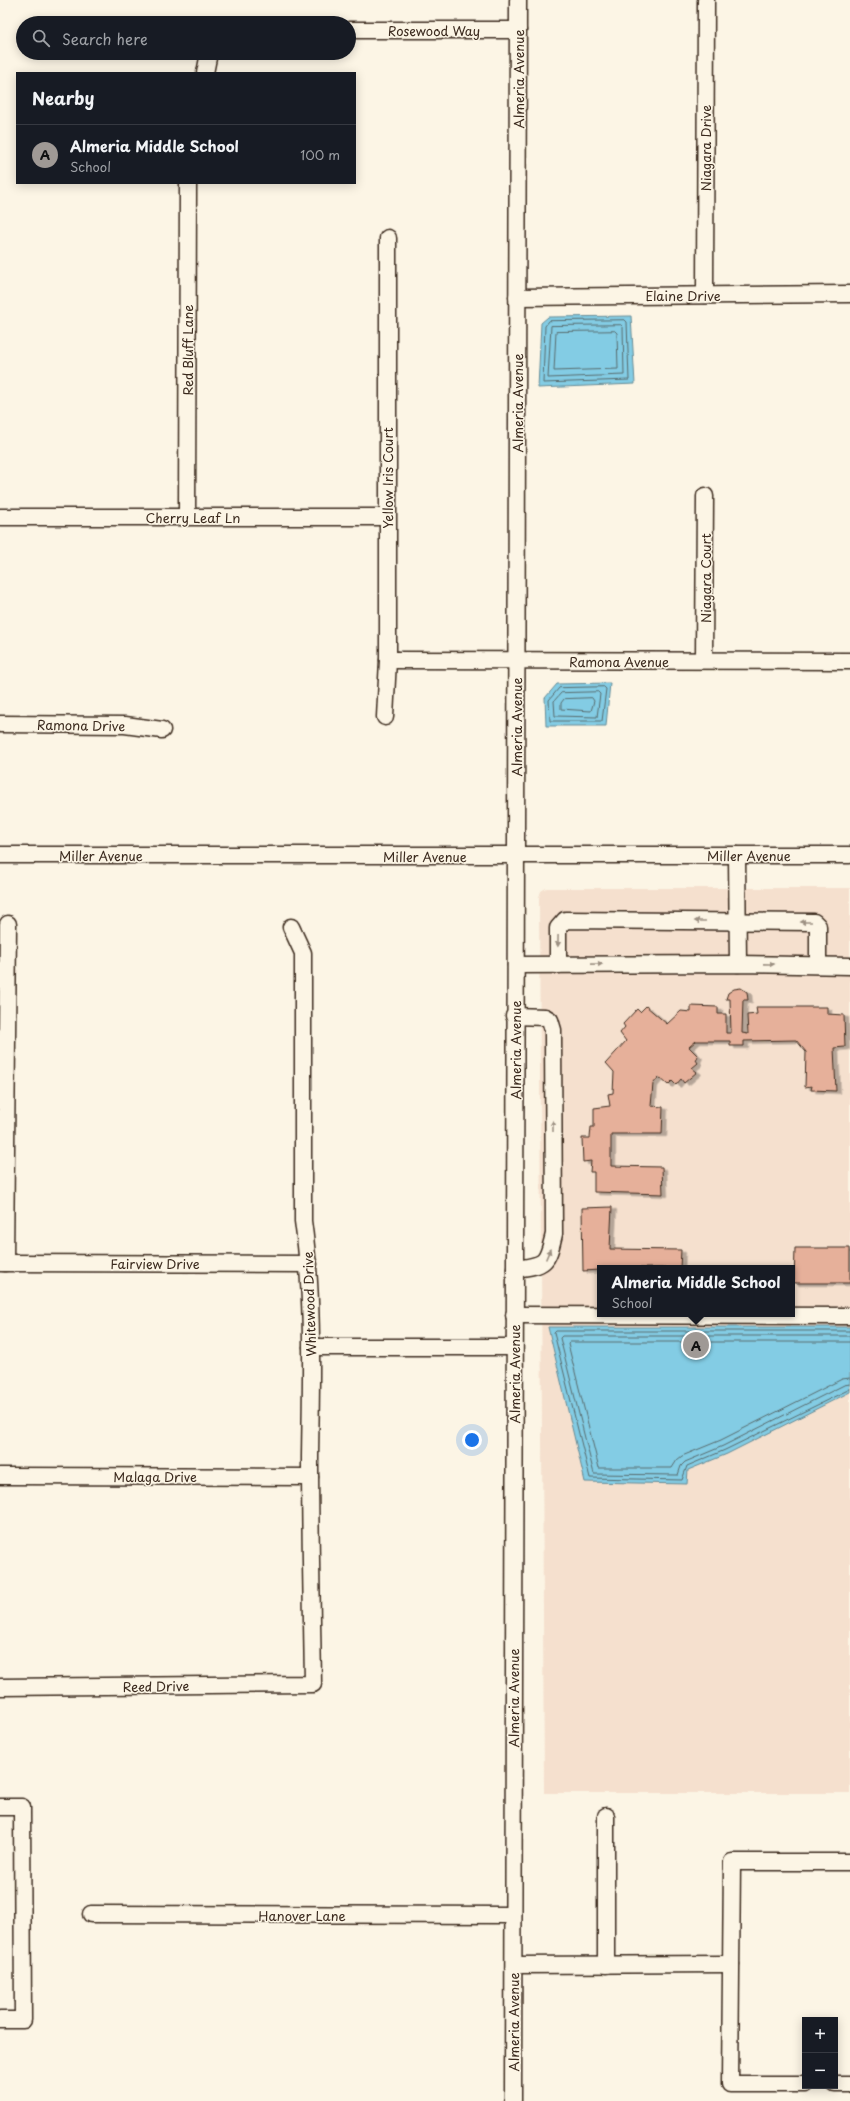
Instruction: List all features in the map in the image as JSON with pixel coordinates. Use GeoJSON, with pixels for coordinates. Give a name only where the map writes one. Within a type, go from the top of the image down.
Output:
{"type":"FeatureCollection","features":[{"type":"Feature","properties":{"kind":"street","name":"Almeria Avenue"},"geometry":{"type":"LineString","coordinates":[[513,2101],[515,1269],[514,1016],[516,965],[515,856],[518,0]]}},
{"type":"Feature","properties":{"kind":"street","name":"Niagara Drive"},"geometry":{"type":"LineString","coordinates":[[705,295],[706,0]]}},
{"type":"Feature","properties":{"kind":"street","name":"Rosewood Way"},"geometry":{"type":"LineString","coordinates":[[356,30],[518,30]]}},
{"type":"Feature","properties":{"kind":"street"},"geometry":{"type":"LineString","coordinates":[[205,72],[208,60]]}},
{"type":"Feature","properties":{"kind":"street","name":"Red Bluff Lane"},"geometry":{"type":"LineString","coordinates":[[187,518],[188,184]]}},
{"type":"Feature","properties":{"kind":"street","name":"Yellow Iris Court"},"geometry":{"type":"LineString","coordinates":[[385,717],[388,660],[388,238]]}},
{"type":"Feature","properties":{"kind":"street","name":"Elaine Drive"},"geometry":{"type":"LineString","coordinates":[[517,297],[850,294]]}},
{"type":"Feature","properties":{"kind":"street","name":"Niagara Court"},"geometry":{"type":"LineString","coordinates":[[704,660],[705,496]]}},
{"type":"Feature","properties":{"kind":"street","name":"Cherry Leaf Ln"},"geometry":{"type":"LineString","coordinates":[[0,518],[387,517]]}},
{"type":"Feature","properties":{"kind":"street","name":"Ramona Avenue"},"geometry":{"type":"LineString","coordinates":[[388,660],[850,661]]}},
{"type":"Feature","properties":{"kind":"street","name":"Ramona Drive"},"geometry":{"type":"LineString","coordinates":[[0,724],[125,725],[162,730]]}},
{"type":"Feature","properties":{"kind":"street","name":"Miller Avenue"},"geometry":{"type":"LineString","coordinates":[[0,855],[850,855]]}},
{"type":"Feature","properties":{"kind":"street"},"geometry":{"type":"LineString","coordinates":[[737,855],[739,921],[738,964]]}},
{"type":"Feature","properties":{"kind":"street"},"geometry":{"type":"LineString","coordinates":[[558,965],[558,928],[565,920],[814,922],[818,926],[818,965]]}},
{"type":"Feature","properties":{"kind":"street"},"geometry":{"type":"LineString","coordinates":[[3,1263],[8,924]]}},
{"type":"Feature","properties":{"kind":"street","name":"Whitewood Drive"},"geometry":{"type":"LineString","coordinates":[[291,927],[303,952],[303,1221],[309,1264],[311,1347],[310,1476],[313,1684]]}},
{"type":"Feature","properties":{"kind":"street"},"geometry":{"type":"LineString","coordinates":[[516,965],[738,964],[850,966]]}},
{"type":"Feature","properties":{"kind":"street"},"geometry":{"type":"LineString","coordinates":[[514,1016],[544,1017],[550,1020],[553,1030],[554,1218],[549,1256],[544,1262],[535,1267],[515,1269]]}},
{"type":"Feature","properties":{"kind":"street","name":"Fairview Drive"},"geometry":{"type":"LineString","coordinates":[[3,1263],[309,1264]]}},
{"type":"Feature","properties":{"kind":"street"},"geometry":{"type":"LineString","coordinates":[[514,1315],[597,1315]]}},
{"type":"Feature","properties":{"kind":"street"},"geometry":{"type":"LineString","coordinates":[[795,1316],[850,1316]]}},
{"type":"Feature","properties":{"kind":"street"},"geometry":{"type":"LineString","coordinates":[[311,1347],[514,1347]]}},
{"type":"Feature","properties":{"kind":"street","name":"Malaga Drive"},"geometry":{"type":"LineString","coordinates":[[0,1476],[310,1476]]}},
{"type":"Feature","properties":{"kind":"street","name":"Reed Drive"},"geometry":{"type":"LineString","coordinates":[[0,1687],[313,1684]]}},
{"type":"Feature","properties":{"kind":"street"},"geometry":{"type":"LineString","coordinates":[[0,1807],[22,1807],[23,2020],[0,2020]]}},
{"type":"Feature","properties":{"kind":"street"},"geometry":{"type":"LineString","coordinates":[[606,1816],[606,1965]]}},
{"type":"Feature","properties":{"kind":"street"},"geometry":{"type":"LineString","coordinates":[[802,2084],[730,2084],[732,1862],[850,1862]]}},
{"type":"Feature","properties":{"kind":"street","name":"Hanover Lane"},"geometry":{"type":"LineString","coordinates":[[91,1914],[513,1915]]}},
{"type":"Feature","properties":{"kind":"street"},"geometry":{"type":"LineString","coordinates":[[514,1965],[731,1964]]}},
{"type":"Feature","properties":{"kind":"street"},"geometry":{"type":"LineString","coordinates":[[838,2084],[850,2084]]}},
{"type":"Feature","properties":{"kind":"shaded area"},"geometry":{"type":"Polygon","coordinates":[[[546,888],[850,888],[850,1793],[544,1793],[539,897],[541,891],[546,888]]]}},
{"type":"Feature","properties":{"kind":"water"},"geometry":{"type":"Polygon","coordinates":[[[631,316],[635,384],[538,388],[541,323],[548,317],[631,316]]]}},
{"type":"Feature","properties":{"kind":"water"},"geometry":{"type":"Polygon","coordinates":[[[610,683],[606,726],[546,726],[545,698],[557,684],[610,683]]]}},
{"type":"Feature","properties":{"kind":"water"},"geometry":{"type":"Polygon","coordinates":[[[548,1327],[850,1327],[850,1392],[727,1454],[688,1470],[687,1484],[585,1482],[548,1327]]]}},
{"type":"Feature","properties":{"kind":"building"},"geometry":{"type":"Polygon","coordinates":[[[741,988],[747,992],[748,1000],[743,1000],[742,1033],[748,1034],[747,1015],[757,1014],[756,1007],[827,1007],[827,1014],[844,1015],[845,1047],[834,1048],[836,1091],[811,1090],[812,1086],[805,1087],[806,1052],[796,1040],[744,1041],[744,1046],[730,1046],[730,1041],[696,1041],[689,1047],[698,1056],[696,1060],[698,1063],[692,1068],[697,1072],[684,1083],[681,1079],[676,1085],[672,1081],[668,1085],[659,1077],[653,1084],[651,1106],[663,1107],[662,1134],[611,1134],[611,1166],[662,1167],[663,1194],[594,1192],[594,1172],[590,1172],[591,1161],[583,1162],[582,1138],[590,1138],[591,1127],[594,1127],[594,1108],[610,1106],[608,1094],[613,1093],[614,1072],[606,1063],[626,1041],[620,1033],[625,1027],[623,1024],[637,1009],[640,1012],[646,1006],[667,1024],[681,1011],[691,1012],[691,1006],[718,1007],[718,1014],[726,1014],[726,1033],[731,1033],[730,999],[726,999],[728,993],[734,989],[741,988]]]}},
{"type":"Feature","properties":{"kind":"building"},"geometry":{"type":"Polygon","coordinates":[[[612,1207],[610,1249],[681,1250],[680,1265],[597,1265],[597,1270],[583,1271],[582,1208],[612,1207]]]}},
{"type":"Feature","properties":{"kind":"building"},"geometry":{"type":"Polygon","coordinates":[[[795,1248],[850,1248],[850,1283],[795,1283],[795,1248]]]}},
{"type":"Feature","properties":{"kind":"place","name":"Almeria Middle School"},"geometry":{"type":"Point","coordinates":[696,1345]}}]}
